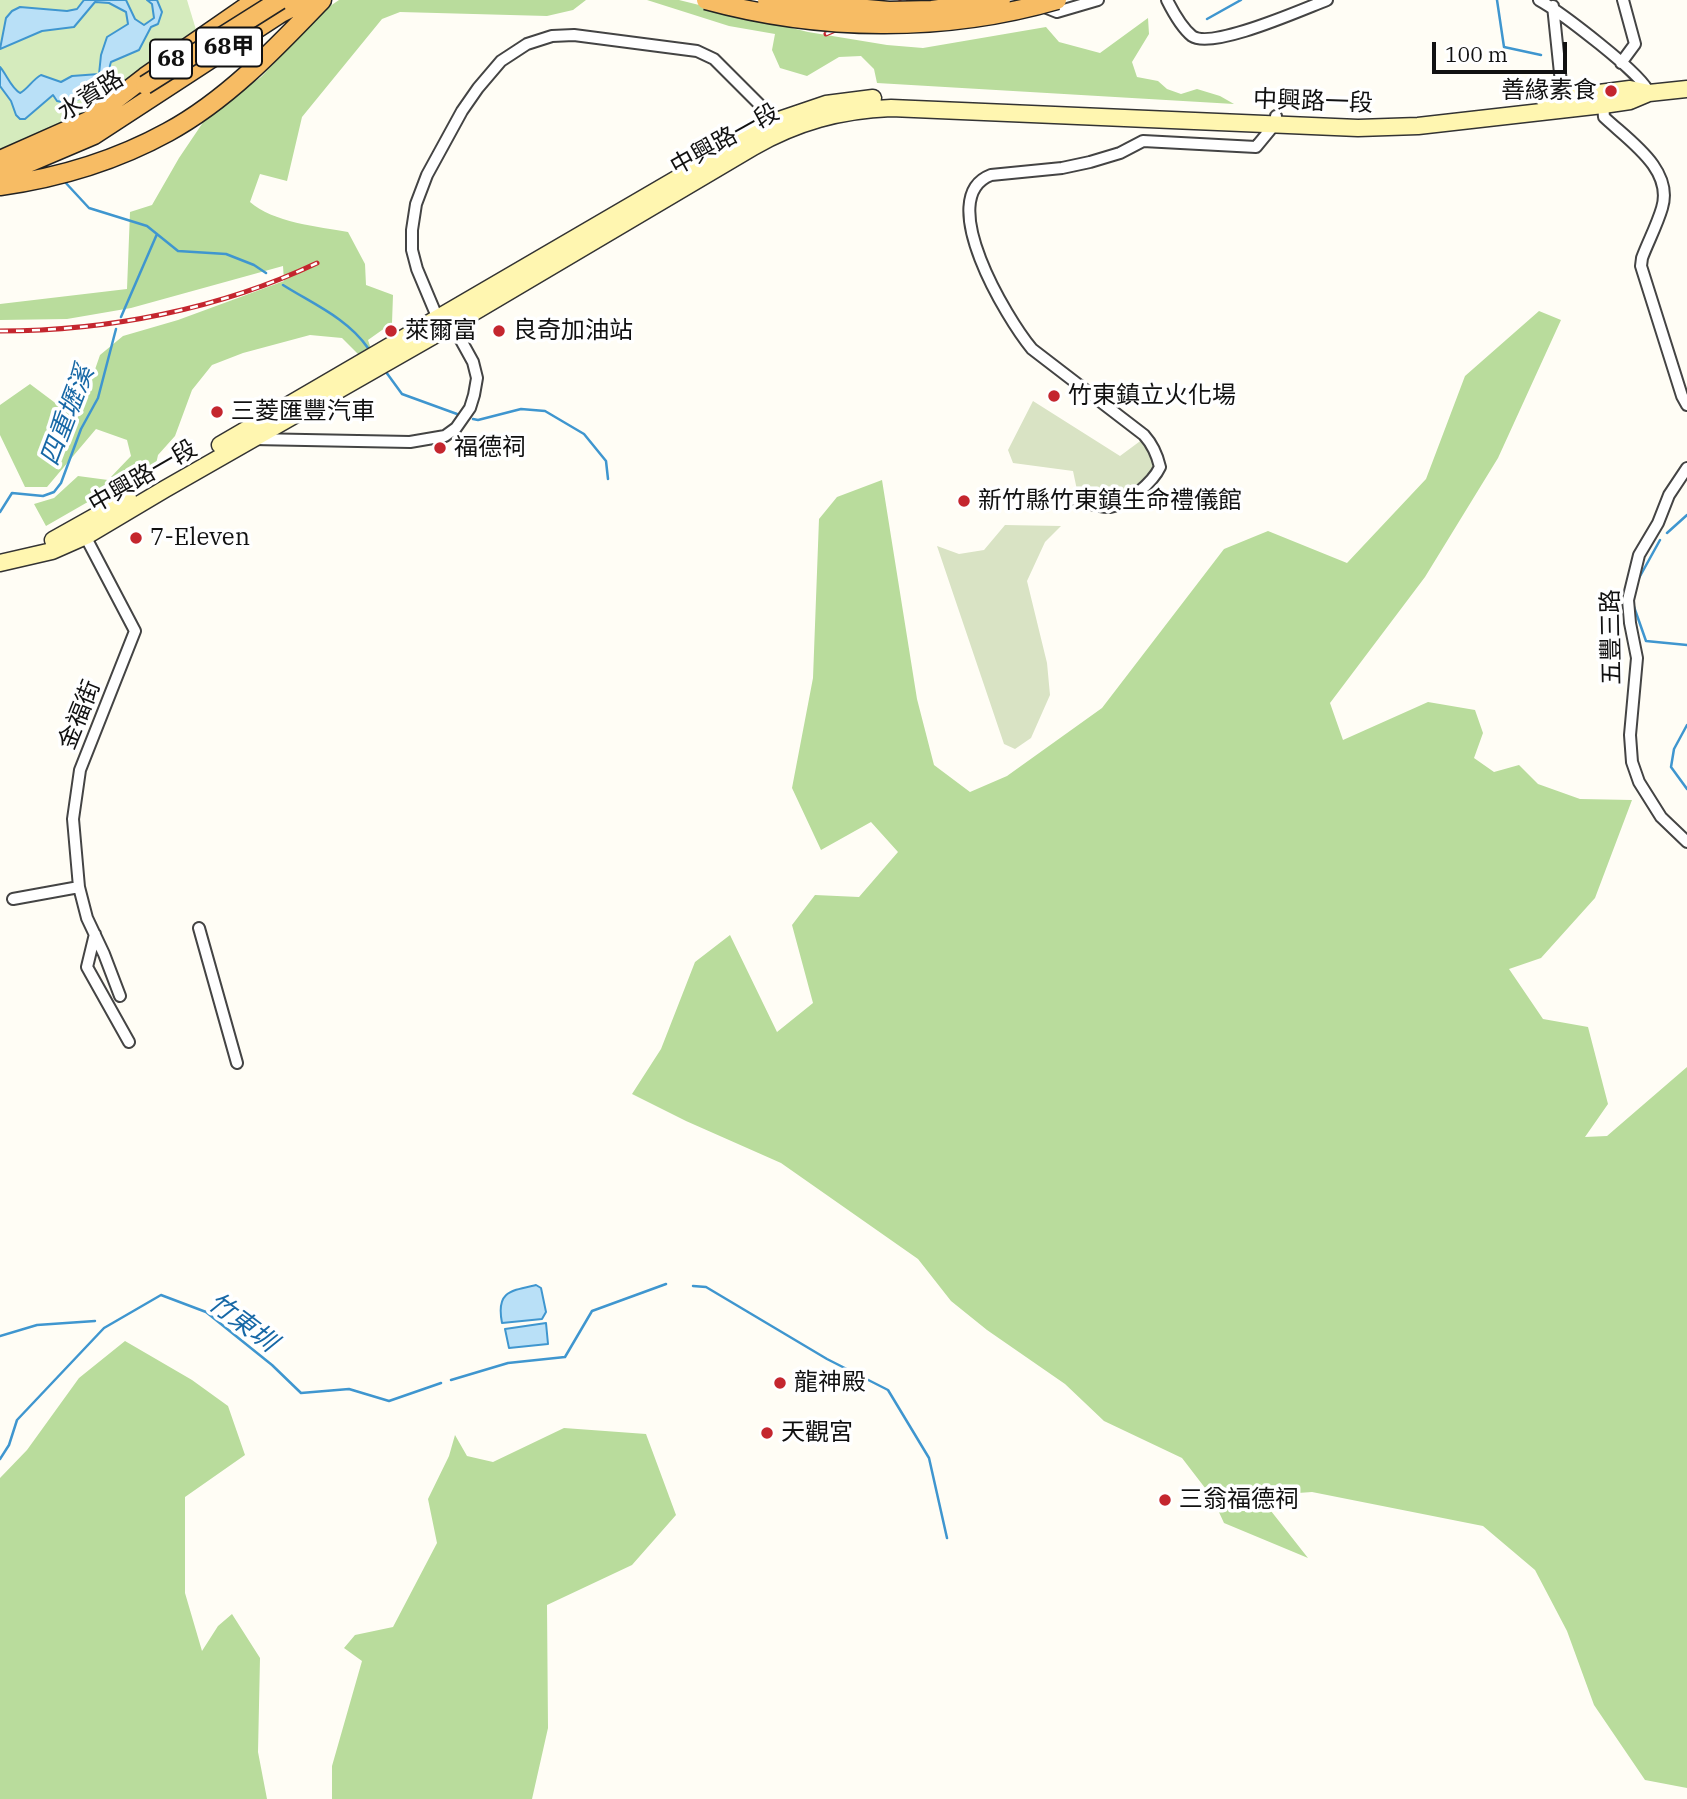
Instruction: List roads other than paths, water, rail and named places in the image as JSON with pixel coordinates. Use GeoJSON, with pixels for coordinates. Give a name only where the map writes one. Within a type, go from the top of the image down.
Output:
{"type":"FeatureCollection","features":[{"type":"Feature","properties":{"kind":"highway","name":"68"},"geometry":{"type":"LineString","coordinates":[[0,160],[88,121],[145,77],[256,0]]}},
{"type":"Feature","properties":{"kind":"highway","name":"68甲"},"geometry":{"type":"LineString","coordinates":[[0,175],[94,135],[148,91],[281,0]]}},
{"type":"Feature","properties":{"kind":"highway","name":"68甲"},"geometry":{"type":"LineString","coordinates":[[88,121],[148,91],[307,0]]}},
{"type":"Feature","properties":{"kind":"highway","name":"68"},"geometry":{"type":"LineString","coordinates":[[0,186],[25,183],[118,156],[169,132],[220,97],[272,51],[322,0]]}},
{"type":"Feature","properties":{"kind":"highway"},"geometry":{"type":"LineString","coordinates":[[706,0],[744,10],[845,22],[887,24],[972,18],[1057,0]]}},
{"type":"Feature","properties":{"kind":"highway"},"geometry":{"type":"LineString","coordinates":[[767,0],[889,11],[932,10],[1001,0]]}},
{"type":"Feature","properties":{"kind":"main road"},"geometry":{"type":"LineString","coordinates":[[1563,102],[1630,89],[1649,93]]}},
{"type":"Feature","properties":{"kind":"main road"},"geometry":{"type":"LineString","coordinates":[[1563,102],[1604,105],[1630,101],[1649,93],[1687,89]]}},
{"type":"Feature","properties":{"kind":"main road","name":"中興路一段"},"geometry":{"type":"LineString","coordinates":[[443,324],[776,121],[826,104],[885,97],[1210,110],[1358,128],[1418,126],[1537,113],[1563,102]]}},
{"type":"Feature","properties":{"kind":"main road","name":"中興路一段"},"geometry":{"type":"LineString","coordinates":[[0,563],[52,551],[772,136],[831,114],[859,109],[891,108],[1276,120]]}},
{"type":"Feature","properties":{"kind":"main road","name":"中興路一段"},"geometry":{"type":"LineString","coordinates":[[0,554],[82,532]]}},
{"type":"Feature","properties":{"kind":"street","name":"水資路"},"geometry":{"type":"LineString","coordinates":[[0,166],[82,130],[113,112],[218,31],[264,0]]}},
{"type":"Feature","properties":{"kind":"street"},"geometry":{"type":"LineString","coordinates":[[1044,0],[1047,8],[1054,12],[1098,0]]}},
{"type":"Feature","properties":{"kind":"street"},"geometry":{"type":"LineString","coordinates":[[1167,0],[1181,24],[1192,36],[1202,40],[1213,40],[1240,32],[1327,0]]}},
{"type":"Feature","properties":{"kind":"street"},"geometry":{"type":"LineString","coordinates":[[1539,0],[1553,4],[1647,85],[1649,93]]}},
{"type":"Feature","properties":{"kind":"street"},"geometry":{"type":"LineString","coordinates":[[1621,63],[1635,44],[1623,0]]}},
{"type":"Feature","properties":{"kind":"street"},"geometry":{"type":"LineString","coordinates":[[1553,4],[1563,102]]}},
{"type":"Feature","properties":{"kind":"street"},"geometry":{"type":"LineString","coordinates":[[245,438],[410,442],[445,436],[463,420],[470,408],[477,378],[474,362],[457,333],[443,324],[416,269],[412,230],[416,205],[427,175],[462,111],[501,61],[527,44],[552,36],[575,35],[697,51],[714,59],[776,121]]}},
{"type":"Feature","properties":{"kind":"street"},"geometry":{"type":"LineString","coordinates":[[1604,105],[1604,117],[1646,156],[1657,170],[1663,184],[1663,206],[1641,266],[1687,405]]}},
{"type":"Feature","properties":{"kind":"street"},"geometry":{"type":"LineString","coordinates":[[1071,499],[1110,507],[1126,500],[1154,480],[1160,467],[1157,455],[1152,443],[1144,435],[1032,349],[1021,336],[995,294],[984,265],[968,213],[973,189],[981,179],[991,175],[1062,168],[1090,162],[1119,153],[1143,141],[1256,146],[1276,120]]}},
{"type":"Feature","properties":{"kind":"street","name":"五豐三路"},"geometry":{"type":"LineString","coordinates":[[1687,468],[1668,495],[1658,523],[1639,555],[1628,600],[1637,658],[1630,735],[1632,762],[1639,782],[1661,817],[1687,842]]}},
{"type":"Feature","properties":{"kind":"street","name":"金福街"},"geometry":{"type":"LineString","coordinates":[[82,532],[135,631],[80,771],[73,819],[79,887],[87,918],[120,996]]}},
{"type":"Feature","properties":{"kind":"street"},"geometry":{"type":"LineString","coordinates":[[13,899],[79,887]]}},
{"type":"Feature","properties":{"kind":"street"},"geometry":{"type":"LineString","coordinates":[[199,928],[237,1063]]}},
{"type":"Feature","properties":{"kind":"street","name":"金福街"},"geometry":{"type":"LineString","coordinates":[[94,934],[87,967],[129,1042]]}},
{"type":"Feature","properties":{"kind":"water"},"geometry":{"type":"Polygon","coordinates":[[[84,0],[126,0],[135,19],[144,25],[154,18],[152,4],[147,0],[157,0],[162,12],[158,24],[151,27],[139,50],[111,62],[107,78],[98,88],[85,97],[70,101],[57,101],[53,95],[25,119],[20,119],[0,86],[0,67],[20,93],[41,75],[61,82],[72,76],[99,74],[107,37],[128,24],[126,12],[109,3],[95,2],[74,27],[42,31],[0,49],[6,18],[20,7],[67,11],[77,9],[84,0]]]}},
{"type":"Feature","properties":{"kind":"water"},"geometry":{"type":"Polygon","coordinates":[[[536,1285],[541,1288],[546,1312],[542,1319],[502,1323],[503,1299],[512,1291],[536,1285]]]}},
{"type":"Feature","properties":{"kind":"water"},"geometry":{"type":"Polygon","coordinates":[[[546,1323],[548,1344],[509,1348],[505,1329],[546,1323]]]}},
{"type":"Feature","properties":{"kind":"waterway"},"geometry":{"type":"LineString","coordinates":[[1207,19],[1241,0]]}},
{"type":"Feature","properties":{"kind":"waterway"},"geometry":{"type":"LineString","coordinates":[[1497,0],[1504,47],[1541,55]]}},
{"type":"Feature","properties":{"kind":"waterway"},"geometry":{"type":"LineString","coordinates":[[64,181],[89,208],[147,226],[178,251],[226,254],[266,273]]}},
{"type":"Feature","properties":{"kind":"waterway","name":"四重壢溪"},"geometry":{"type":"LineString","coordinates":[[121,317],[157,234]]}},
{"type":"Feature","properties":{"kind":"waterway"},"geometry":{"type":"LineString","coordinates":[[283,285],[340,320],[360,337],[368,348]]}},
{"type":"Feature","properties":{"kind":"waterway","name":"四重壢溪"},"geometry":{"type":"LineString","coordinates":[[0,512],[12,493],[43,496],[54,492],[61,483],[81,429],[98,398],[116,329]]}},
{"type":"Feature","properties":{"kind":"waterway"},"geometry":{"type":"LineString","coordinates":[[386,372],[402,394],[457,414]]}},
{"type":"Feature","properties":{"kind":"waterway"},"geometry":{"type":"LineString","coordinates":[[473,419],[521,409],[545,411],[584,434],[606,461],[608,479]]}},
{"type":"Feature","properties":{"kind":"waterway"},"geometry":{"type":"LineString","coordinates":[[1667,533],[1687,515]]}},
{"type":"Feature","properties":{"kind":"waterway"},"geometry":{"type":"LineString","coordinates":[[1639,578],[1660,540]]}},
{"type":"Feature","properties":{"kind":"waterway"},"geometry":{"type":"LineString","coordinates":[[1633,604],[1646,641],[1687,645]]}},
{"type":"Feature","properties":{"kind":"waterway"},"geometry":{"type":"LineString","coordinates":[[1687,725],[1674,749],[1671,767],[1687,789]]}},
{"type":"Feature","properties":{"kind":"waterway","name":"竹東圳"},"geometry":{"type":"LineString","coordinates":[[451,1380],[508,1363],[565,1357],[592,1311],[666,1284]]}},
{"type":"Feature","properties":{"kind":"waterway","name":"竹東圳"},"geometry":{"type":"LineString","coordinates":[[693,1286],[706,1287],[827,1359],[888,1390],[929,1458],[947,1538]]}},
{"type":"Feature","properties":{"kind":"waterway","name":"竹東圳"},"geometry":{"type":"LineString","coordinates":[[0,1459],[9,1445],[17,1420],[104,1328],[161,1295],[206,1312],[272,1365],[301,1393],[349,1389],[389,1401],[441,1383]]}},
{"type":"Feature","properties":{"kind":"waterway"},"geometry":{"type":"LineString","coordinates":[[0,1336],[37,1325],[95,1321]]}},
{"type":"Feature","properties":{"kind":"railway"},"geometry":{"type":"LineString","coordinates":[[826,34],[906,0]]}},
{"type":"Feature","properties":{"kind":"railway"},"geometry":{"type":"LineString","coordinates":[[0,331],[81,327],[163,314],[242,293],[317,263]]}},
{"type":"Feature","properties":{"kind":"place","name":"善緣素食"},"geometry":{"type":"Point","coordinates":[1611,91]}},
{"type":"Feature","properties":{"kind":"place","name":"萊爾富"},"geometry":{"type":"Point","coordinates":[391,331]}},
{"type":"Feature","properties":{"kind":"place","name":"良奇加油站"},"geometry":{"type":"Point","coordinates":[499,331]}},
{"type":"Feature","properties":{"kind":"place","name":"竹東鎮立火化場"},"geometry":{"type":"Point","coordinates":[1054,396]}},
{"type":"Feature","properties":{"kind":"place","name":"三菱匯豐汽車"},"geometry":{"type":"Point","coordinates":[217,412]}},
{"type":"Feature","properties":{"kind":"place","name":"福德祠"},"geometry":{"type":"Point","coordinates":[440,448]}},
{"type":"Feature","properties":{"kind":"place","name":"新竹縣竹東鎮生命禮儀館"},"geometry":{"type":"Point","coordinates":[964,501]}},
{"type":"Feature","properties":{"kind":"place","name":"7-Eleven"},"geometry":{"type":"Point","coordinates":[136,538]}},
{"type":"Feature","properties":{"kind":"place","name":"龍神殿"},"geometry":{"type":"Point","coordinates":[780,1383]}},
{"type":"Feature","properties":{"kind":"place","name":"天觀宮"},"geometry":{"type":"Point","coordinates":[767,1433]}},
{"type":"Feature","properties":{"kind":"place","name":"三翁福德祠"},"geometry":{"type":"Point","coordinates":[1165,1500]}}]}
